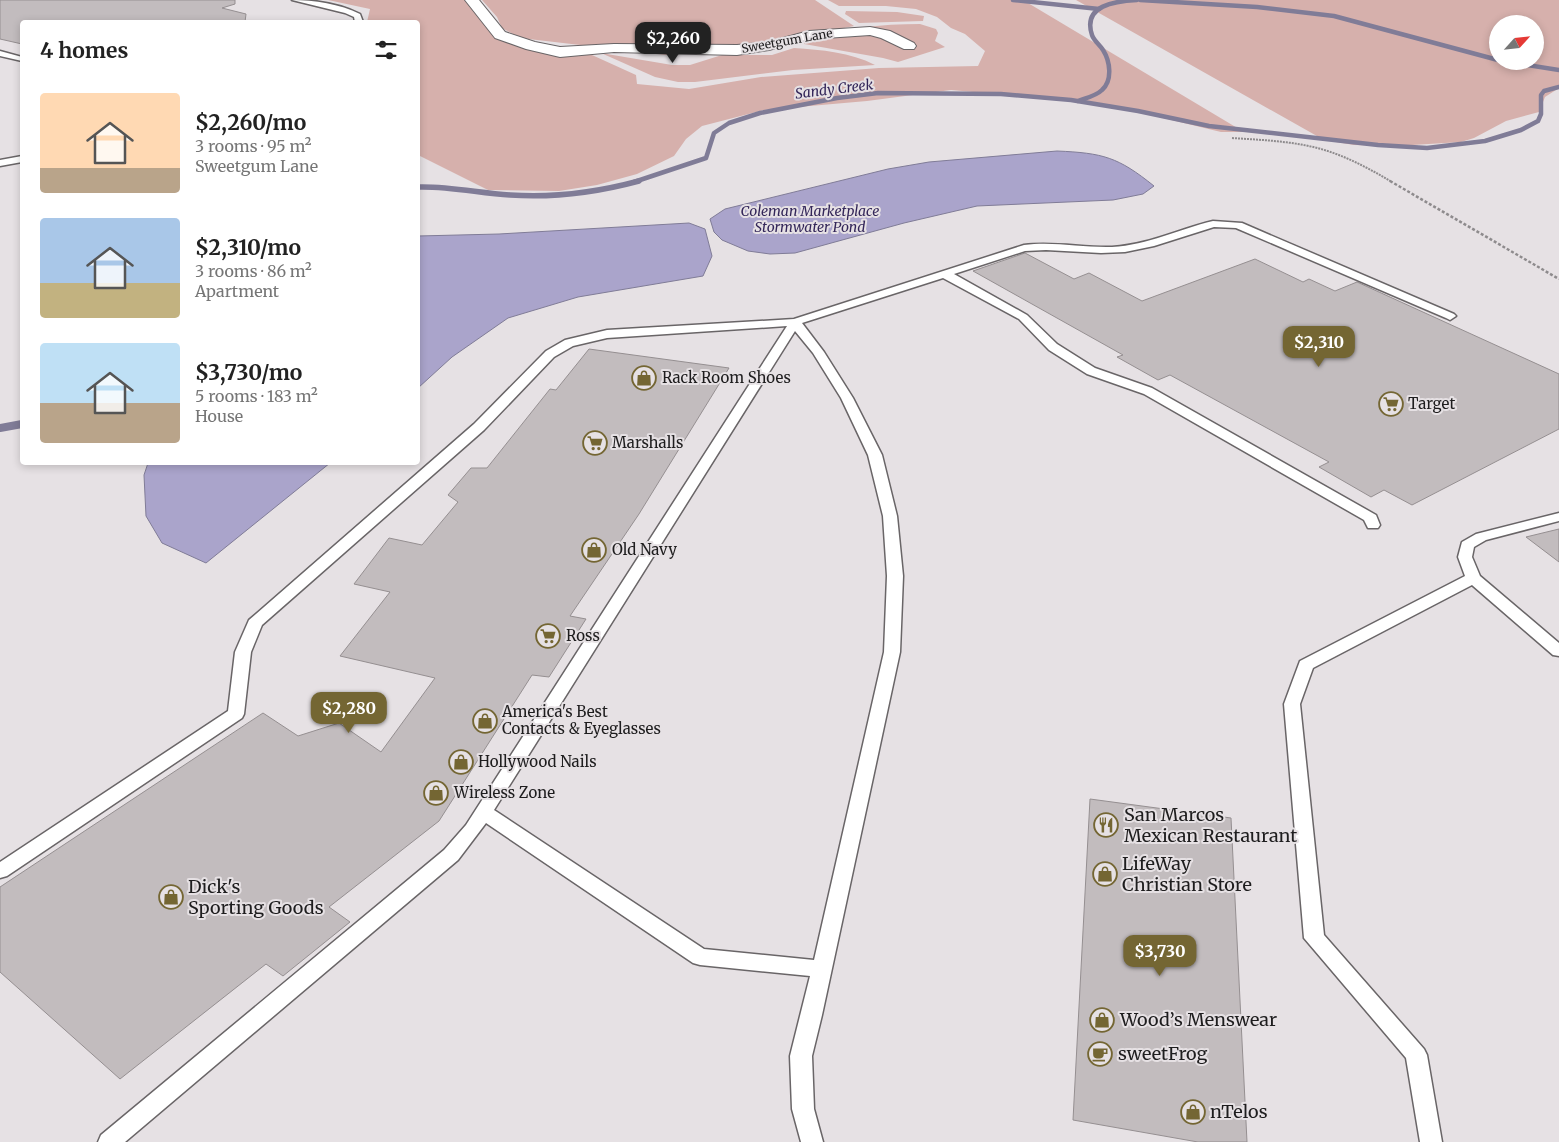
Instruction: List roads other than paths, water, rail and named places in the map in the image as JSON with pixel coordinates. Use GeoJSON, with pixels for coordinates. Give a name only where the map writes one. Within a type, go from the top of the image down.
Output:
{"type":"FeatureCollection","features":[{"type":"Feature","properties":{"kind":"street","name":"Sweetgum Lane"},"geometry":{"type":"LineString","coordinates":[[472,0],[500,35],[522,43],[560,52],[614,48],[737,50],[769,46],[809,35],[870,31],[885,34],[909,46]]}},
{"type":"Feature","properties":{"kind":"lane"},"geometry":{"type":"LineString","coordinates":[[296,0],[347,11],[356,16],[358,20]]}},
{"type":"Feature","properties":{"kind":"lane"},"geometry":{"type":"LineString","coordinates":[[0,53],[20,58]]}},
{"type":"Feature","properties":{"kind":"lane"},"geometry":{"type":"LineString","coordinates":[[0,163],[20,159]]}},
{"type":"Feature","properties":{"kind":"lane"},"geometry":{"type":"LineString","coordinates":[[0,872],[236,714],[244,652],[255,623],[479,427],[550,354],[569,343],[607,334],[795,322],[1024,248],[1044,245],[1110,250],[1136,248],[1213,224],[1225,223],[1238,225],[1450,316]]}},
{"type":"Feature","properties":{"kind":"lane"},"geometry":{"type":"LineString","coordinates":[[945,274],[1023,317],[1054,348],[1091,371],[1148,390],[1371,518],[1373,525]]}},
{"type":"Feature","properties":{"kind":"lane"},"geometry":{"type":"LineString","coordinates":[[108,1142],[451,855],[472,830],[795,322]]}},
{"type":"Feature","properties":{"kind":"lane"},"geometry":{"type":"LineString","coordinates":[[795,322],[818,352],[843,392],[859,420],[875,455],[890,516],[895,576],[892,652],[801,1056],[803,1108],[812,1142]]}},
{"type":"Feature","properties":{"kind":"lane"},"geometry":{"type":"LineString","coordinates":[[1559,517],[1481,537],[1467,545],[1465,557],[1473,578],[1559,651]]}},
{"type":"Feature","properties":{"kind":"lane"},"geometry":{"type":"LineString","coordinates":[[1431,1142],[1416,1055],[1314,938],[1292,704],[1306,665],[1473,578]]}},
{"type":"Feature","properties":{"kind":"lane"},"geometry":{"type":"LineString","coordinates":[[484,812],[700,957],[822,969]]}},
{"type":"Feature","properties":{"kind":"water","name":"Coleman Marketplace Stormwater Pond"},"geometry":{"type":"Polygon","coordinates":[[[1057,151],[1086,153],[1109,158],[1130,169],[1154,186],[1143,194],[1113,200],[977,206],[904,223],[795,253],[770,254],[748,251],[722,240],[714,232],[710,219],[725,209],[888,169],[929,162],[1057,151]]]}},
{"type":"Feature","properties":{"kind":"water","name":"Coleman Marketplace Stormwater Pond"},"geometry":{"type":"Polygon","coordinates":[[[689,223],[705,229],[712,256],[703,276],[578,297],[508,318],[452,357],[420,386],[420,236],[499,234],[689,223]]]}},
{"type":"Feature","properties":{"kind":"water"},"geometry":{"type":"Polygon","coordinates":[[[147,465],[328,465],[206,563],[162,543],[146,516],[144,475],[147,465]]]}},
{"type":"Feature","properties":{"kind":"waterway","name":"Sandy Creek"},"geometry":{"type":"LineString","coordinates":[[1013,0],[1099,9]]}},
{"type":"Feature","properties":{"kind":"waterway","name":"Sandy Creek"},"geometry":{"type":"LineString","coordinates":[[1078,101],[1100,92],[1108,81],[1109,76],[1109,65],[1105,54],[1092,35],[1090,25],[1092,17],[1096,11],[1103,7],[1137,0]]}},
{"type":"Feature","properties":{"kind":"waterway"},"geometry":{"type":"LineString","coordinates":[[1140,0],[1257,7],[1334,16],[1489,58]]}},
{"type":"Feature","properties":{"kind":"waterway"},"geometry":{"type":"LineString","coordinates":[[1544,68],[1559,70]]}},
{"type":"Feature","properties":{"kind":"waterway"},"geometry":{"type":"LineString","coordinates":[[634,182],[706,158],[714,133],[729,123],[760,113],[837,98],[878,93],[1001,94],[1071,100],[1138,111],[1209,126],[1378,145],[1427,148],[1485,141],[1521,130],[1538,121],[1541,114],[1541,95],[1544,91],[1559,87]]}},
{"type":"Feature","properties":{"kind":"waterway","name":"Sandy Creek"},"geometry":{"type":"LineString","coordinates":[[420,187],[543,196],[592,191],[639,181]]}},
{"type":"Feature","properties":{"kind":"waterway","name":"Sandy Creek"},"geometry":{"type":"LineString","coordinates":[[0,428],[20,424]]}},
{"type":"Feature","properties":{"kind":"place","name":"Rack Room Shoes"},"geometry":{"type":"Point","coordinates":[644,378]}},
{"type":"Feature","properties":{"kind":"place","name":"Target"},"geometry":{"type":"Point","coordinates":[1391,404]}},
{"type":"Feature","properties":{"kind":"place","name":"Marshalls"},"geometry":{"type":"Point","coordinates":[595,443]}},
{"type":"Feature","properties":{"kind":"place","name":"Old Navy"},"geometry":{"type":"Point","coordinates":[594,550]}},
{"type":"Feature","properties":{"kind":"place","name":"Ross"},"geometry":{"type":"Point","coordinates":[548,636]}},
{"type":"Feature","properties":{"kind":"place","name":"America's Best Contacts & Eyeglasses"},"geometry":{"type":"Point","coordinates":[485,721]}},
{"type":"Feature","properties":{"kind":"place","name":"Hollywood Nails"},"geometry":{"type":"Point","coordinates":[461,762]}},
{"type":"Feature","properties":{"kind":"place","name":"Wireless Zone"},"geometry":{"type":"Point","coordinates":[436,793]}},
{"type":"Feature","properties":{"kind":"place","name":"San Marcos Mexican Restaurant"},"geometry":{"type":"Point","coordinates":[1106,825]}},
{"type":"Feature","properties":{"kind":"place","name":"LifeWay Christian Store"},"geometry":{"type":"Point","coordinates":[1105,874]}},
{"type":"Feature","properties":{"kind":"place","name":"Dick's Sporting Goods"},"geometry":{"type":"Point","coordinates":[171,897]}},
{"type":"Feature","properties":{"kind":"place","name":"Wood’s Menswear"},"geometry":{"type":"Point","coordinates":[1102,1020]}},
{"type":"Feature","properties":{"kind":"place","name":"sweetFrog"},"geometry":{"type":"Point","coordinates":[1100,1054]}},
{"type":"Feature","properties":{"kind":"place","name":"nTelos"},"geometry":{"type":"Point","coordinates":[1193,1112]}}]}
